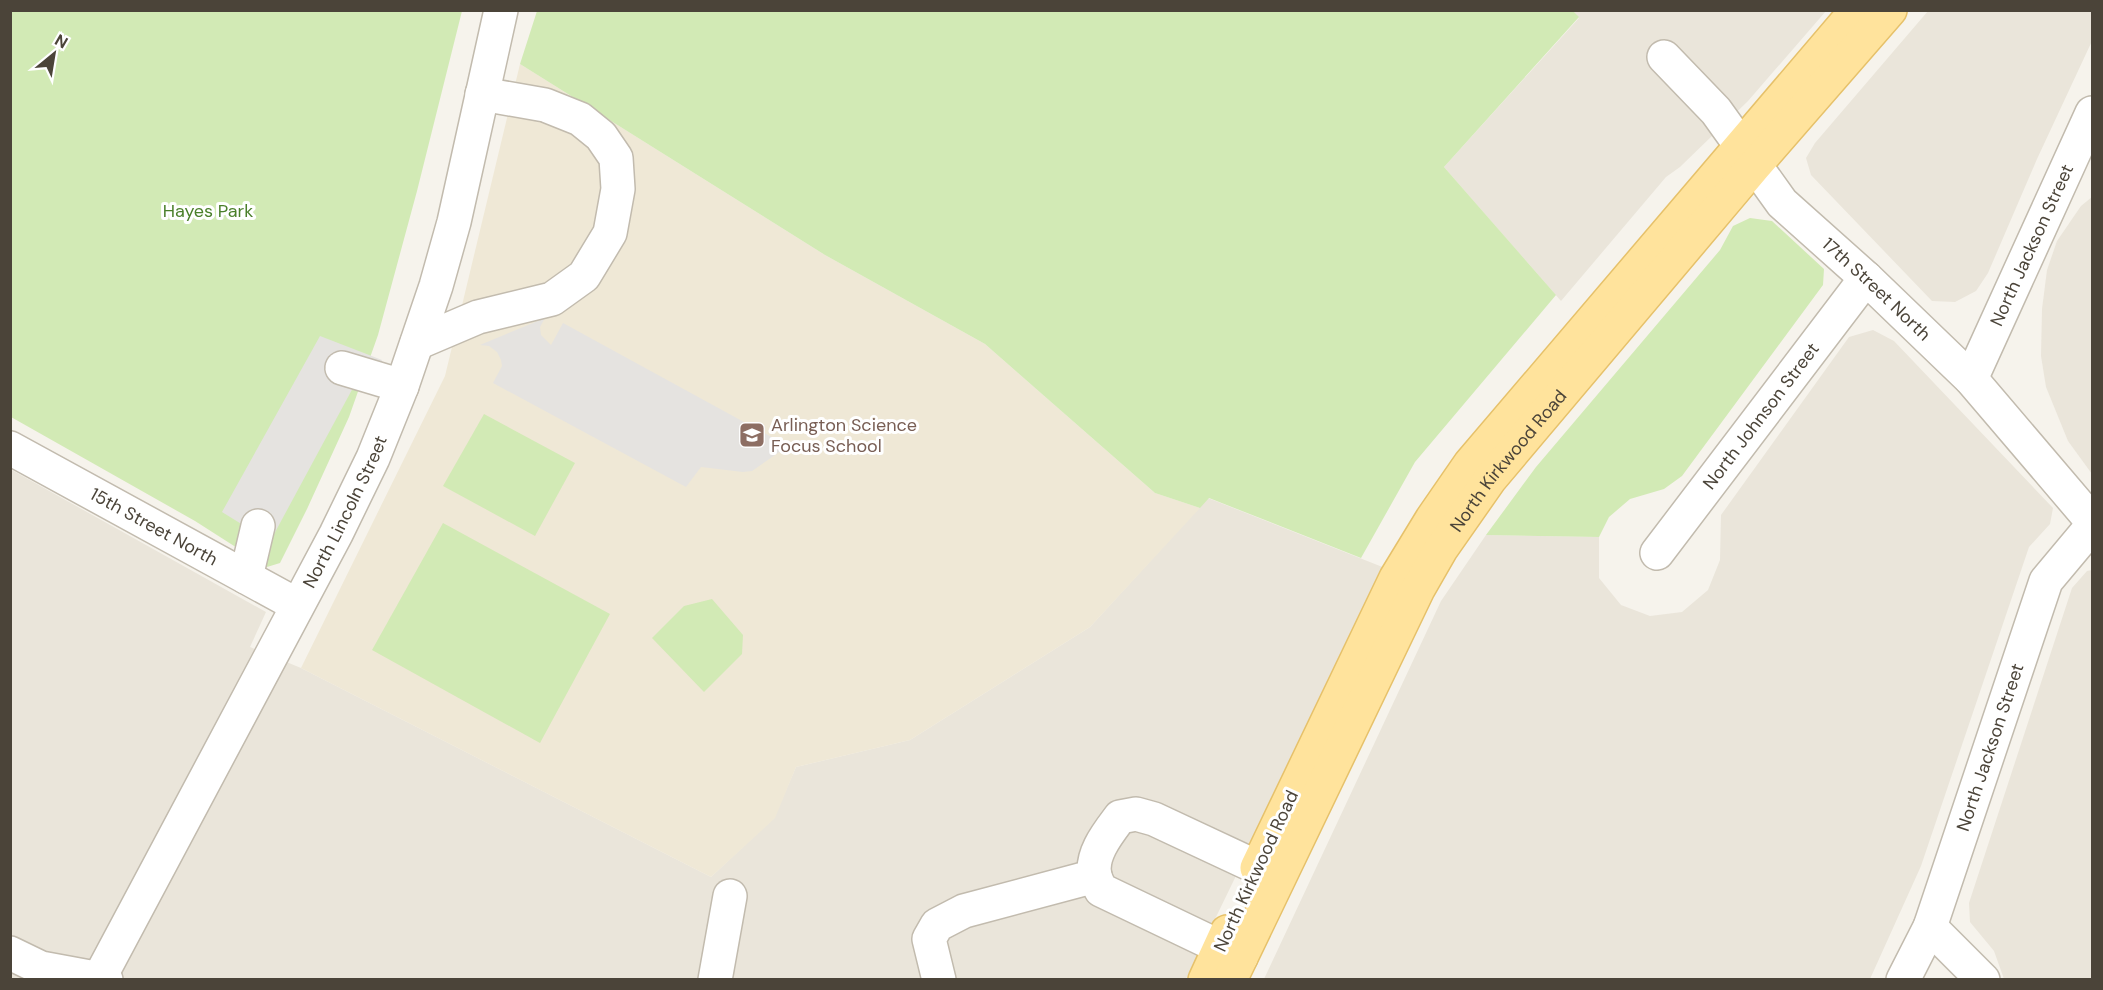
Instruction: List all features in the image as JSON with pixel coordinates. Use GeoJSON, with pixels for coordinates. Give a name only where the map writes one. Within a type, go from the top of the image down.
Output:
{"type":"FeatureCollection","features":[{"type":"Feature","properties":{"kind":"main road","name":"North Kirkwood Road"},"geometry":{"type":"LineString","coordinates":[[1205,980],[1230,961],[1267,873],[1441,549],[1490,479],[1748,155],[1857,10]]}},
{"type":"Feature","properties":{"kind":"main road","name":"North Kirkwood Road"},"geometry":{"type":"LineString","coordinates":[[1748,155],[1890,10]]}},
{"type":"Feature","properties":{"kind":"street","name":"North Lincoln Street"},"geometry":{"type":"LineString","coordinates":[[103,979],[336,534],[373,458],[402,386],[436,286],[454,222],[501,12]]}},
{"type":"Feature","properties":{"kind":"street","name":"17th Street North"},"geometry":{"type":"LineString","coordinates":[[1664,57],[1716,111],[1782,203],[1866,278],[1971,379],[2092,521]]}},
{"type":"Feature","properties":{"kind":"street"},"geometry":{"type":"LineString","coordinates":[[417,344],[478,317],[552,299],[584,276],[610,233],[618,189],[616,158],[601,136],[580,119],[545,105],[482,94]]}},
{"type":"Feature","properties":{"kind":"street","name":"North Jackson Street"},"geometry":{"type":"LineString","coordinates":[[1971,379],[2092,113]]}},
{"type":"Feature","properties":{"kind":"street","name":"North Johnson Street"},"geometry":{"type":"LineString","coordinates":[[1657,553],[1866,278]]}},
{"type":"Feature","properties":{"kind":"street"},"geometry":{"type":"LineString","coordinates":[[342,368],[402,386]]}},
{"type":"Feature","properties":{"kind":"street","name":"15th Street North"},"geometry":{"type":"LineString","coordinates":[[10,448],[297,605]]}},
{"type":"Feature","properties":{"kind":"street"},"geometry":{"type":"LineString","coordinates":[[246,577],[258,525]]}},
{"type":"Feature","properties":{"kind":"street","name":"North Jackson Street"},"geometry":{"type":"LineString","coordinates":[[1904,980],[1930,927],[2046,581],[2092,526]]}},
{"type":"Feature","properties":{"kind":"street"},"geometry":{"type":"LineString","coordinates":[[1230,961],[1101,890],[1095,876],[1095,858],[1108,833],[1120,818],[1136,814],[1154,819],[1267,873]]}},
{"type":"Feature","properties":{"kind":"street"},"geometry":{"type":"LineString","coordinates":[[939,980],[929,939],[937,925],[964,911],[1095,876]]}},
{"type":"Feature","properties":{"kind":"street"},"geometry":{"type":"LineString","coordinates":[[715,980],[730,896]]}},
{"type":"Feature","properties":{"kind":"street"},"geometry":{"type":"LineString","coordinates":[[1930,927],[1983,980]]}},
{"type":"Feature","properties":{"kind":"street"},"geometry":{"type":"LineString","coordinates":[[10,953],[41,968],[103,979]]}},
{"type":"Feature","properties":{"kind":"shaded area"},"geometry":{"type":"Polygon","coordinates":[[[1573,11],[1826,11],[1748,101],[1680,167],[1666,177],[1561,301],[1444,167],[1579,18],[1573,11]]]}},
{"type":"Feature","properties":{"kind":"shaded area"},"geometry":{"type":"Polygon","coordinates":[[[1928,11],[2092,11],[2092,41],[2037,159],[1988,273],[1976,291],[1955,302],[1932,301],[1811,175],[1806,158],[1815,143],[1928,11]]]}},
{"type":"Feature","properties":{"kind":"shaded area","name":"Arlington Science Focus School"},"geometry":{"type":"Polygon","coordinates":[[[520,64],[825,255],[985,344],[1155,493],[1200,508],[1090,627],[910,740],[796,767],[775,818],[711,877],[301,668],[445,376],[520,64]]]}},
{"type":"Feature","properties":{"kind":"shaded area"},"geometry":{"type":"Polygon","coordinates":[[[2092,197],[2092,474],[2068,441],[2046,387],[2041,356],[2042,309],[2047,270],[2057,241],[2081,206],[2092,197]]]}},
{"type":"Feature","properties":{"kind":"shaded area"},"geometry":{"type":"Polygon","coordinates":[[[545,318],[540,327],[541,335],[551,345],[563,323],[788,446],[752,471],[701,467],[686,487],[493,383],[502,366],[501,360],[497,352],[489,346],[480,345],[545,318]]]}},
{"type":"Feature","properties":{"kind":"shaded area"},"geometry":{"type":"Polygon","coordinates":[[[1873,330],[1894,341],[2053,508],[2050,524],[2029,547],[1921,866],[1870,979],[1264,979],[1441,601],[1486,535],[1599,537],[1599,578],[1621,605],[1650,616],[1682,612],[1708,590],[1720,560],[1721,515],[1849,337],[1873,330]]]}},
{"type":"Feature","properties":{"kind":"shaded area"},"geometry":{"type":"Polygon","coordinates":[[[320,336],[382,360],[371,392],[354,386],[266,549],[267,567],[241,554],[243,525],[222,512],[320,336]]]}},
{"type":"Feature","properties":{"kind":"shaded area"},"geometry":{"type":"Polygon","coordinates":[[[10,469],[266,612],[250,647],[301,668],[711,877],[774,818],[796,767],[910,740],[1090,627],[1208,498],[1385,568],[1186,979],[11,979],[10,469]]]}},
{"type":"Feature","properties":{"kind":"shaded area"},"geometry":{"type":"Polygon","coordinates":[[[2092,570],[2092,979],[2004,979],[1994,951],[1970,922],[1969,903],[2072,588],[2087,571],[2092,570]]]}},
{"type":"Feature","properties":{"kind":"green space","name":"Hayes Park"},"geometry":{"type":"Polygon","coordinates":[[[10,11],[462,11],[378,335],[349,417],[280,563],[267,567],[195,521],[11,417],[10,11]]]}},
{"type":"Feature","properties":{"kind":"green space"},"geometry":{"type":"Polygon","coordinates":[[[537,11],[1573,11],[1579,17],[1444,167],[1556,295],[1415,462],[1361,558],[1209,498],[1200,508],[1155,493],[985,344],[825,255],[520,64],[537,11]]]}},
{"type":"Feature","properties":{"kind":"green space"},"geometry":{"type":"Polygon","coordinates":[[[1750,218],[1772,221],[1824,269],[1823,285],[1682,476],[1664,489],[1630,499],[1609,517],[1599,537],[1486,535],[1536,467],[1720,250],[1733,226],[1750,218]]]}},
{"type":"Feature","properties":{"kind":"green space"},"geometry":{"type":"Polygon","coordinates":[[[484,414],[575,463],[535,536],[443,486],[484,414]]]}},
{"type":"Feature","properties":{"kind":"green space"},"geometry":{"type":"Polygon","coordinates":[[[443,523],[610,614],[540,743],[372,650],[443,523]]]}},
{"type":"Feature","properties":{"kind":"green space"},"geometry":{"type":"Polygon","coordinates":[[[712,599],[743,635],[742,654],[704,692],[652,638],[684,606],[712,599]]]}},
{"type":"Feature","properties":{"kind":"place","name":"Arlington Science Focus School"},"geometry":{"type":"Point","coordinates":[752,435]}}]}
